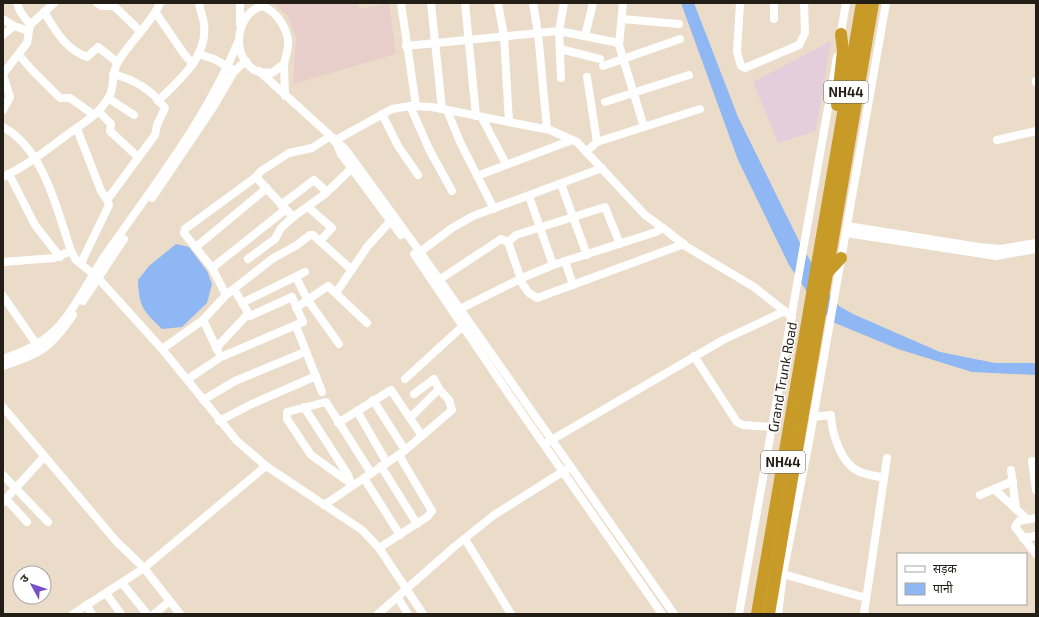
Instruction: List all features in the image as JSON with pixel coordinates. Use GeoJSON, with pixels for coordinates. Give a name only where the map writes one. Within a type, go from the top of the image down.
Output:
{"type":"FeatureCollection","features":[{"type":"Feature","properties":{"kind":"highway","name":"NH44"},"geometry":{"type":"LineString","coordinates":[[827,273],[858,58],[862,3]]}},
{"type":"Feature","properties":{"kind":"highway","name":"NH44"},"geometry":{"type":"LineString","coordinates":[[840,128],[873,3]]}},
{"type":"Feature","properties":{"kind":"highway"},"geometry":{"type":"LineString","coordinates":[[840,128],[837,101],[842,60],[843,42],[841,34]]}},
{"type":"Feature","properties":{"kind":"highway","name":"Grand Trunk Road"},"geometry":{"type":"LineString","coordinates":[[757,614],[840,128]]}},
{"type":"Feature","properties":{"kind":"highway"},"geometry":{"type":"LineString","coordinates":[[827,273],[841,258]]}},
{"type":"Feature","properties":{"kind":"highway","name":"Grand Trunk Road"},"geometry":{"type":"LineString","coordinates":[[769,614],[827,273]]}},
{"type":"Feature","properties":{"kind":"street"},"geometry":{"type":"LineString","coordinates":[[17,3],[29,28]]}},
{"type":"Feature","properties":{"kind":"street"},"geometry":{"type":"LineString","coordinates":[[3,110],[10,96],[3,74],[19,55],[26,43],[29,28],[44,8],[54,3]]}},
{"type":"Feature","properties":{"kind":"street"},"geometry":{"type":"LineString","coordinates":[[97,3],[102,6],[114,6],[140,31]]}},
{"type":"Feature","properties":{"kind":"street"},"geometry":{"type":"LineString","coordinates":[[60,256],[35,225],[6,176],[35,160],[96,114],[108,98],[111,91],[113,74],[117,62],[140,31],[156,13],[160,3]]}},
{"type":"Feature","properties":{"kind":"street"},"geometry":{"type":"LineString","coordinates":[[158,101],[193,64],[198,54],[204,25],[199,3]]}},
{"type":"Feature","properties":{"kind":"street"},"geometry":{"type":"LineString","coordinates":[[3,359],[32,349],[54,331],[95,276],[214,106],[231,69],[238,42],[240,3]]}},
{"type":"Feature","properties":{"kind":"street"},"geometry":{"type":"LineString","coordinates":[[401,3],[413,106],[429,148],[452,191]]}},
{"type":"Feature","properties":{"kind":"street"},"geometry":{"type":"LineString","coordinates":[[431,3],[444,109],[494,209]]}},
{"type":"Feature","properties":{"kind":"street"},"geometry":{"type":"LineString","coordinates":[[465,3],[479,117],[506,164]]}},
{"type":"Feature","properties":{"kind":"street"},"geometry":{"type":"LineString","coordinates":[[498,3],[504,36],[509,122]]}},
{"type":"Feature","properties":{"kind":"street"},"geometry":{"type":"LineString","coordinates":[[533,3],[538,33],[547,129]]}},
{"type":"Feature","properties":{"kind":"street"},"geometry":{"type":"LineString","coordinates":[[561,78],[559,31],[564,3]]}},
{"type":"Feature","properties":{"kind":"street"},"geometry":{"type":"LineString","coordinates":[[585,36],[593,3]]}},
{"type":"Feature","properties":{"kind":"street"},"geometry":{"type":"LineString","coordinates":[[623,3],[619,43],[644,127]]}},
{"type":"Feature","properties":{"kind":"street"},"geometry":{"type":"LineString","coordinates":[[740,3],[737,56],[741,66],[745,68],[799,45],[805,33],[804,3]]}},
{"type":"Feature","properties":{"kind":"street"},"geometry":{"type":"LineString","coordinates":[[774,3],[774,18]]}},
{"type":"Feature","properties":{"kind":"street"},"geometry":{"type":"LineString","coordinates":[[740,614],[846,3]]}},
{"type":"Feature","properties":{"kind":"street"},"geometry":{"type":"LineString","coordinates":[[778,614],[783,574],[813,417],[886,3]]}},
{"type":"Feature","properties":{"kind":"street"},"geometry":{"type":"LineString","coordinates":[[240,26],[245,16],[253,9],[262,6],[266,6],[280,21],[288,39],[284,64],[285,96]]}},
{"type":"Feature","properties":{"kind":"street"},"geometry":{"type":"LineString","coordinates":[[44,8],[63,42],[71,48],[87,57],[98,47],[117,62]]}},
{"type":"Feature","properties":{"kind":"street"},"geometry":{"type":"LineString","coordinates":[[156,13],[184,54],[193,64]]}},
{"type":"Feature","properties":{"kind":"street"},"geometry":{"type":"LineString","coordinates":[[3,19],[14,26],[29,28]]}},
{"type":"Feature","properties":{"kind":"street"},"geometry":{"type":"LineString","coordinates":[[622,19],[679,24]]}},
{"type":"Feature","properties":{"kind":"street"},"geometry":{"type":"LineString","coordinates":[[3,35],[14,26]]}},
{"type":"Feature","properties":{"kind":"street"},"geometry":{"type":"LineString","coordinates":[[406,46],[559,31],[619,43]]}},
{"type":"Feature","properties":{"kind":"street"},"geometry":{"type":"LineString","coordinates":[[560,49],[602,62],[623,59],[680,39]]}},
{"type":"Feature","properties":{"kind":"street"},"geometry":{"type":"LineString","coordinates":[[238,42],[247,62],[346,150],[457,310],[552,439],[674,614]]}},
{"type":"Feature","properties":{"kind":"street"},"geometry":{"type":"LineString","coordinates":[[198,54],[214,59],[231,69]]}},
{"type":"Feature","properties":{"kind":"street"},"geometry":{"type":"LineString","coordinates":[[19,55],[60,98],[70,98],[111,124],[110,131],[138,157]]}},
{"type":"Feature","properties":{"kind":"street"},"geometry":{"type":"LineString","coordinates":[[231,69],[247,62]]}},
{"type":"Feature","properties":{"kind":"street"},"geometry":{"type":"LineString","coordinates":[[259,72],[272,73],[284,64]]}},
{"type":"Feature","properties":{"kind":"street"},"geometry":{"type":"LineString","coordinates":[[108,200],[155,135],[157,125],[164,110],[164,107],[141,84],[132,79],[113,74]]}},
{"type":"Feature","properties":{"kind":"street"},"geometry":{"type":"LineString","coordinates":[[605,102],[689,74]]}},
{"type":"Feature","properties":{"kind":"street"},"geometry":{"type":"LineString","coordinates":[[587,77],[598,142]]}},
{"type":"Feature","properties":{"kind":"street"},"geometry":{"type":"LineString","coordinates":[[108,98],[134,115]]}},
{"type":"Feature","properties":{"kind":"street"},"geometry":{"type":"LineString","coordinates":[[226,295],[212,268],[184,233],[185,229],[289,153],[312,148],[333,140],[392,109],[413,106],[444,109],[547,129],[577,142],[645,215],[684,244],[754,287],[792,317]]}},
{"type":"Feature","properties":{"kind":"street"},"geometry":{"type":"LineString","coordinates":[[586,152],[598,142],[700,109]]}},
{"type":"Feature","properties":{"kind":"street"},"geometry":{"type":"LineString","coordinates":[[382,114],[398,146],[418,175]]}},
{"type":"Feature","properties":{"kind":"street"},"geometry":{"type":"LineString","coordinates":[[3,127],[18,138],[35,160],[42,172],[71,251],[76,260],[95,276],[162,348],[188,379],[219,421],[237,441],[266,466],[362,530],[379,548],[423,614]]}},
{"type":"Feature","properties":{"kind":"street"},"geometry":{"type":"LineString","coordinates":[[77,129],[101,192],[108,200],[109,205],[81,264]]}},
{"type":"Feature","properties":{"kind":"street"},"geometry":{"type":"LineString","coordinates":[[997,140],[1036,131]]}},
{"type":"Feature","properties":{"kind":"street"},"geometry":{"type":"LineString","coordinates":[[333,140],[352,168],[420,252],[439,280],[464,325],[543,444],[662,614]]}},
{"type":"Feature","properties":{"kind":"street"},"geometry":{"type":"LineString","coordinates":[[477,176],[572,140]]}},
{"type":"Feature","properties":{"kind":"street"},"geometry":{"type":"LineString","coordinates":[[248,259],[275,239],[282,227],[327,192],[352,168]]}},
{"type":"Feature","properties":{"kind":"street"},"geometry":{"type":"LineString","coordinates":[[420,252],[464,220],[602,168]]}},
{"type":"Feature","properties":{"kind":"street"},"geometry":{"type":"LineString","coordinates":[[256,177],[293,217]]}},
{"type":"Feature","properties":{"kind":"street"},"geometry":{"type":"LineString","coordinates":[[212,268],[314,180],[327,192]]}},
{"type":"Feature","properties":{"kind":"street"},"geometry":{"type":"LineString","coordinates":[[561,184],[587,254]]}},
{"type":"Feature","properties":{"kind":"street"},"geometry":{"type":"LineString","coordinates":[[196,247],[267,188]]}},
{"type":"Feature","properties":{"kind":"street"},"geometry":{"type":"LineString","coordinates":[[529,196],[553,265]]}},
{"type":"Feature","properties":{"kind":"street"},"geometry":{"type":"LineString","coordinates":[[308,207],[332,228],[320,241]]}},
{"type":"Feature","properties":{"kind":"street"},"geometry":{"type":"LineString","coordinates":[[508,242],[516,235],[605,207],[620,244]]}},
{"type":"Feature","properties":{"kind":"street"},"geometry":{"type":"LineString","coordinates":[[336,293],[367,247],[393,219]]}},
{"type":"Feature","properties":{"kind":"street"},"geometry":{"type":"LineString","coordinates":[[457,310],[522,278],[553,265],[620,244],[663,228]]}},
{"type":"Feature","properties":{"kind":"street"},"geometry":{"type":"LineString","coordinates":[[846,229],[1001,249],[1036,242]]}},
{"type":"Feature","properties":{"kind":"street"},"geometry":{"type":"LineString","coordinates":[[846,229],[996,256],[1036,249]]}},
{"type":"Feature","properties":{"kind":"street"},"geometry":{"type":"LineString","coordinates":[[162,348],[202,320],[226,295],[272,259],[297,245],[310,235],[320,241],[352,270]]}},
{"type":"Feature","properties":{"kind":"street"},"geometry":{"type":"LineString","coordinates":[[439,280],[501,239],[508,242],[522,278],[523,285],[529,293],[537,298],[684,244]]}},
{"type":"Feature","properties":{"kind":"street"},"geometry":{"type":"LineString","coordinates":[[3,262],[60,256],[71,251]]}},
{"type":"Feature","properties":{"kind":"street"},"geometry":{"type":"LineString","coordinates":[[565,262],[572,285]]}},
{"type":"Feature","properties":{"kind":"street"},"geometry":{"type":"LineString","coordinates":[[242,303],[305,272]]}},
{"type":"Feature","properties":{"kind":"street"},"geometry":{"type":"LineString","coordinates":[[3,366],[34,356],[50,345],[62,332],[95,276]]}},
{"type":"Feature","properties":{"kind":"street"},"geometry":{"type":"LineString","coordinates":[[296,277],[307,299],[339,344]]}},
{"type":"Feature","properties":{"kind":"street"},"geometry":{"type":"LineString","coordinates":[[296,308],[326,286],[336,293],[367,323]]}},
{"type":"Feature","properties":{"kind":"street"},"geometry":{"type":"LineString","coordinates":[[188,379],[221,357],[302,324],[303,320],[296,308],[294,299],[291,297],[252,316],[248,314],[234,289]]}},
{"type":"Feature","properties":{"kind":"street"},"geometry":{"type":"LineString","coordinates":[[3,296],[5,306],[38,344]]}},
{"type":"Feature","properties":{"kind":"street"},"geometry":{"type":"LineString","coordinates":[[543,444],[723,340],[785,311]]}},
{"type":"Feature","properties":{"kind":"street"},"geometry":{"type":"LineString","coordinates":[[216,348],[248,314]]}},
{"type":"Feature","properties":{"kind":"street"},"geometry":{"type":"LineString","coordinates":[[202,320],[221,357]]}},
{"type":"Feature","properties":{"kind":"street"},"geometry":{"type":"LineString","coordinates":[[405,379],[464,325]]}},
{"type":"Feature","properties":{"kind":"street"},"geometry":{"type":"LineString","coordinates":[[296,326],[322,392]]}},
{"type":"Feature","properties":{"kind":"street"},"geometry":{"type":"LineString","coordinates":[[203,400],[235,380],[305,352]]}},
{"type":"Feature","properties":{"kind":"street"},"geometry":{"type":"LineString","coordinates":[[694,356],[737,422],[742,425],[772,427]]}},
{"type":"Feature","properties":{"kind":"street"},"geometry":{"type":"LineString","coordinates":[[219,421],[252,404],[316,376]]}},
{"type":"Feature","properties":{"kind":"street"},"geometry":{"type":"LineString","coordinates":[[324,504],[402,452],[452,410],[449,400],[439,389],[434,379],[414,394]]}},
{"type":"Feature","properties":{"kind":"street"},"geometry":{"type":"LineString","coordinates":[[410,418],[439,389]]}},
{"type":"Feature","properties":{"kind":"street"},"geometry":{"type":"LineString","coordinates":[[338,423],[391,390],[422,436]]}},
{"type":"Feature","properties":{"kind":"street"},"geometry":{"type":"LineString","coordinates":[[374,400],[433,508],[431,514],[379,548]]}},
{"type":"Feature","properties":{"kind":"street"},"geometry":{"type":"LineString","coordinates":[[352,484],[313,458],[287,419],[287,412],[326,402],[371,473]]}},
{"type":"Feature","properties":{"kind":"street"},"geometry":{"type":"LineString","coordinates":[[3,407],[116,541],[144,568],[180,614]]}},
{"type":"Feature","properties":{"kind":"street"},"geometry":{"type":"LineString","coordinates":[[304,407],[352,484]]}},
{"type":"Feature","properties":{"kind":"street"},"geometry":{"type":"LineString","coordinates":[[357,411],[417,524]]}},
{"type":"Feature","properties":{"kind":"street"},"geometry":{"type":"LineString","coordinates":[[813,417],[831,415],[832,428],[842,454],[851,467],[860,472],[884,478]]}},
{"type":"Feature","properties":{"kind":"street"},"geometry":{"type":"LineString","coordinates":[[27,522],[4,501],[44,457]]}},
{"type":"Feature","properties":{"kind":"street"},"geometry":{"type":"LineString","coordinates":[[864,614],[887,458]]}},
{"type":"Feature","properties":{"kind":"street"},"geometry":{"type":"LineString","coordinates":[[1032,461],[1036,490]]}},
{"type":"Feature","properties":{"kind":"street"},"geometry":{"type":"LineString","coordinates":[[73,614],[144,568],[266,466]]}},
{"type":"Feature","properties":{"kind":"street"},"geometry":{"type":"LineString","coordinates":[[378,614],[464,539],[494,515],[563,472],[570,466]]}},
{"type":"Feature","properties":{"kind":"street"},"geometry":{"type":"LineString","coordinates":[[1012,470],[1016,509]]}},
{"type":"Feature","properties":{"kind":"street"},"geometry":{"type":"LineString","coordinates":[[3,474],[48,522]]}},
{"type":"Feature","properties":{"kind":"street"},"geometry":{"type":"LineString","coordinates":[[364,478],[400,535]]}},
{"type":"Feature","properties":{"kind":"street"},"geometry":{"type":"LineString","coordinates":[[980,495],[1013,481]]}},
{"type":"Feature","properties":{"kind":"street"},"geometry":{"type":"LineString","coordinates":[[994,489],[1027,519]]}},
{"type":"Feature","properties":{"kind":"street"},"geometry":{"type":"LineString","coordinates":[[1036,518],[1027,519],[1016,524],[1017,531],[1036,554]]}},
{"type":"Feature","properties":{"kind":"street"},"geometry":{"type":"LineString","coordinates":[[1023,538],[1036,536]]}},
{"type":"Feature","properties":{"kind":"street"},"geometry":{"type":"LineString","coordinates":[[464,539],[511,614]]}},
{"type":"Feature","properties":{"kind":"street"},"geometry":{"type":"LineString","coordinates":[[636,577],[644,572]]}},
{"type":"Feature","properties":{"kind":"street"},"geometry":{"type":"LineString","coordinates":[[783,574],[866,598]]}},
{"type":"Feature","properties":{"kind":"street"},"geometry":{"type":"LineString","coordinates":[[122,583],[147,614]]}},
{"type":"Feature","properties":{"kind":"street"},"geometry":{"type":"LineString","coordinates":[[106,593],[121,614]]}},
{"type":"Feature","properties":{"kind":"street"},"geometry":{"type":"LineString","coordinates":[[398,598],[408,614]]}},
{"type":"Feature","properties":{"kind":"street"},"geometry":{"type":"LineString","coordinates":[[154,614],[170,601]]}},
{"type":"Feature","properties":{"kind":"street"},"geometry":{"type":"LineString","coordinates":[[86,606],[92,614]]}},
{"type":"Feature","properties":{"kind":"shaded area"},"geometry":{"type":"Polygon","coordinates":[[[274,3],[356,3],[360,9],[389,3],[396,54],[293,84],[296,37],[288,16],[274,3]]]}},
{"type":"Feature","properties":{"kind":"shaded area"},"geometry":{"type":"Polygon","coordinates":[[[831,41],[816,131],[778,143],[753,82],[831,41]]]}},
{"type":"Feature","properties":{"kind":"water"},"geometry":{"type":"Polygon","coordinates":[[[681,3],[694,3],[738,117],[800,243],[830,295],[839,306],[853,314],[940,352],[995,363],[1036,363],[1036,375],[972,372],[898,349],[835,323],[816,305],[789,265],[738,160],[681,3]]]}},
{"type":"Feature","properties":{"kind":"water"},"geometry":{"type":"Polygon","coordinates":[[[176,244],[189,247],[207,271],[212,284],[207,303],[182,327],[162,329],[150,318],[143,308],[138,280],[149,266],[176,244]]]}}]}
